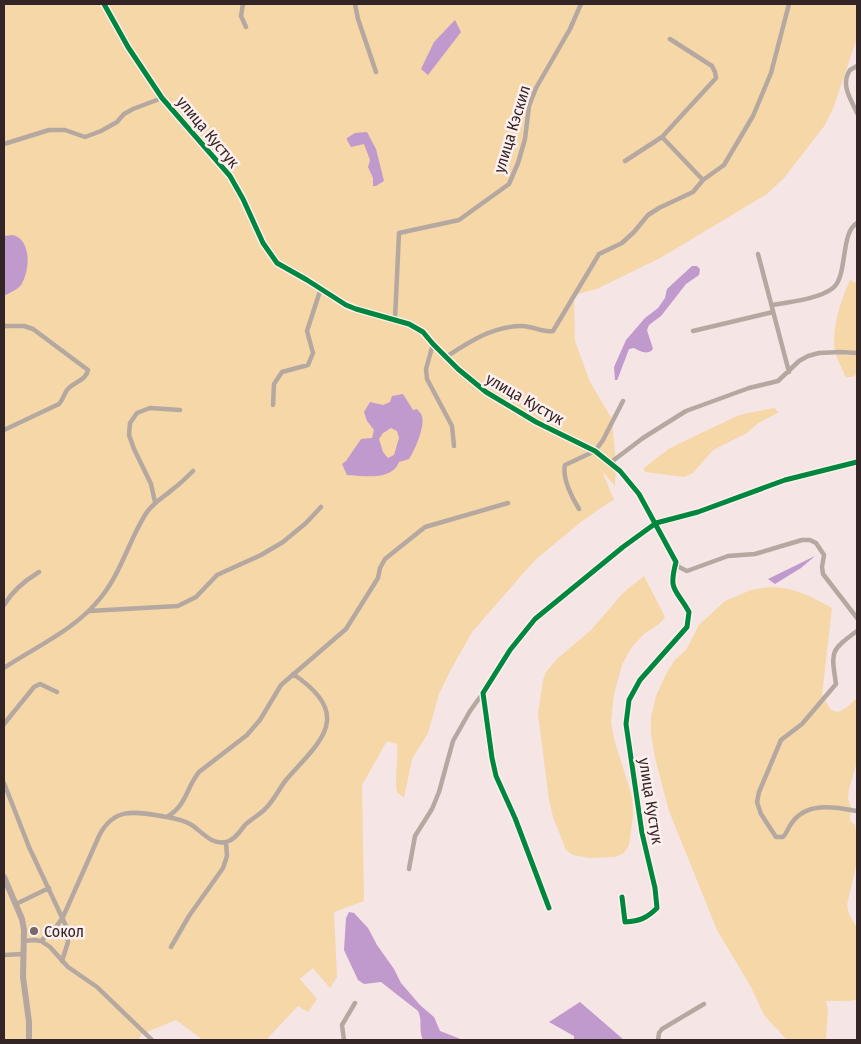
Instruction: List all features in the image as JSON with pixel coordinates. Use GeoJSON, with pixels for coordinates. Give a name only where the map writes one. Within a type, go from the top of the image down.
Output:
{"type":"FeatureCollection","features":[{"type":"Feature","properties":{"kind":"main road"},"geometry":{"type":"LineString","coordinates":[[4,878],[22,919],[24,941],[23,977],[29,1022],[28,1040]]}},
{"type":"Feature","properties":{"kind":"street","name":"улица Кустук"},"geometry":{"type":"LineString","coordinates":[[104,4],[128,47],[162,98],[230,176],[243,199],[263,244],[277,264],[321,288],[346,305],[395,319],[423,332],[472,382],[486,392],[536,422],[595,451],[610,462],[639,494],[656,523],[676,562],[672,587],[689,612],[687,628],[640,680],[629,700],[626,724],[642,833],[655,888],[657,908],[641,921],[625,922],[622,896]]}},
{"type":"Feature","properties":{"kind":"street"},"geometry":{"type":"LineString","coordinates":[[243,4],[241,16],[246,26]]}},
{"type":"Feature","properties":{"kind":"street"},"geometry":{"type":"LineString","coordinates":[[356,4],[358,19],[376,72]]}},
{"type":"Feature","properties":{"kind":"street","name":"улица Кэскил"},"geometry":{"type":"LineString","coordinates":[[395,319],[399,233],[459,220],[509,184],[525,139],[528,106],[536,88],[570,29],[581,4]]}},
{"type":"Feature","properties":{"kind":"street"},"geometry":{"type":"LineString","coordinates":[[446,357],[474,339],[496,330],[523,326],[546,332],[553,331],[598,254],[622,243],[634,232],[648,214],[693,192],[703,180],[724,165],[753,116],[771,73],[789,4]]}},
{"type":"Feature","properties":{"kind":"street"},"geometry":{"type":"LineString","coordinates":[[625,161],[662,136],[716,78],[712,66],[670,39]]}},
{"type":"Feature","properties":{"kind":"street"},"geometry":{"type":"LineString","coordinates":[[857,66],[850,70],[845,82],[846,89],[857,113]]}},
{"type":"Feature","properties":{"kind":"street"},"geometry":{"type":"LineString","coordinates":[[4,144],[49,130],[65,130],[85,137],[102,131],[133,109],[162,98]]}},
{"type":"Feature","properties":{"kind":"street"},"geometry":{"type":"LineString","coordinates":[[662,136],[703,180]]}},
{"type":"Feature","properties":{"kind":"street"},"geometry":{"type":"LineString","coordinates":[[772,305],[807,299],[834,288],[841,271],[850,235],[854,225],[857,223]]}},
{"type":"Feature","properties":{"kind":"street"},"geometry":{"type":"LineString","coordinates":[[758,254],[789,372]]}},
{"type":"Feature","properties":{"kind":"street"},"geometry":{"type":"LineString","coordinates":[[273,405],[274,384],[282,372],[308,365],[313,354],[307,331],[321,288]]}},
{"type":"Feature","properties":{"kind":"street"},"geometry":{"type":"LineString","coordinates":[[694,331],[773,312]]}},
{"type":"Feature","properties":{"kind":"street"},"geometry":{"type":"LineString","coordinates":[[4,326],[24,326],[33,329],[88,370],[85,377],[66,391],[59,404],[4,430]]}},
{"type":"Feature","properties":{"kind":"street"},"geometry":{"type":"LineString","coordinates":[[433,344],[426,369],[427,379],[452,426],[454,446]]}},
{"type":"Feature","properties":{"kind":"street"},"geometry":{"type":"LineString","coordinates":[[610,462],[643,438],[686,411],[749,388],[778,381],[799,361],[813,355],[840,352],[857,353]]}},
{"type":"Feature","properties":{"kind":"street"},"geometry":{"type":"LineString","coordinates":[[579,509],[567,482],[564,465],[595,451],[603,440],[623,401]]}},
{"type":"Feature","properties":{"kind":"street"},"geometry":{"type":"LineString","coordinates":[[155,502],[152,484],[129,435],[130,423],[138,413],[150,408],[180,410]]}},
{"type":"Feature","properties":{"kind":"street"},"geometry":{"type":"LineString","coordinates":[[409,869],[415,836],[432,809],[439,792],[453,741],[470,711],[483,694],[510,650],[535,619],[623,547],[656,523],[698,512],[784,480],[857,462]]}},
{"type":"Feature","properties":{"kind":"street"},"geometry":{"type":"LineString","coordinates":[[4,668],[73,625],[89,611],[103,596],[127,554],[146,513],[155,502],[174,489],[193,472]]}},
{"type":"Feature","properties":{"kind":"street"},"geometry":{"type":"LineString","coordinates":[[167,817],[175,813],[182,804],[199,772],[247,734],[260,720],[282,685],[346,629],[378,578],[384,559],[425,527],[508,503]]}},
{"type":"Feature","properties":{"kind":"street"},"geometry":{"type":"LineString","coordinates":[[89,611],[178,606],[196,596],[217,574],[261,555],[283,542],[306,523],[321,507]]}},
{"type":"Feature","properties":{"kind":"street"},"geometry":{"type":"LineString","coordinates":[[676,562],[679,567],[687,571],[728,556],[755,554],[802,540],[810,540],[820,547],[824,555],[822,567],[824,574],[857,618]]}},
{"type":"Feature","properties":{"kind":"street"},"geometry":{"type":"LineString","coordinates":[[4,605],[12,592],[25,580],[39,572]]}},
{"type":"Feature","properties":{"kind":"street"},"geometry":{"type":"LineString","coordinates":[[857,631],[838,645],[832,656],[836,684],[802,724],[781,740],[759,792],[758,802],[768,826],[776,837],[783,837],[788,833],[791,824],[802,812],[818,807],[835,807],[857,811]]}},
{"type":"Feature","properties":{"kind":"street"},"geometry":{"type":"LineString","coordinates":[[41,941],[56,927],[63,917],[99,836],[109,821],[118,815],[133,812],[167,817],[189,824],[212,840],[226,842],[236,836],[244,826],[271,803],[286,780],[314,748],[327,726],[326,714],[317,694],[310,686],[293,674]]}},
{"type":"Feature","properties":{"kind":"street"},"geometry":{"type":"LineString","coordinates":[[4,724],[34,687],[40,684],[57,692]]}},
{"type":"Feature","properties":{"kind":"street"},"geometry":{"type":"LineString","coordinates":[[483,694],[496,776],[515,818],[548,908]]}},
{"type":"Feature","properties":{"kind":"street"},"geometry":{"type":"LineString","coordinates":[[4,783],[29,847],[66,926],[68,942],[62,961]]}},
{"type":"Feature","properties":{"kind":"street"},"geometry":{"type":"LineString","coordinates":[[171,947],[189,916],[223,868],[227,856],[226,842]]}},
{"type":"Feature","properties":{"kind":"street"},"geometry":{"type":"LineString","coordinates":[[16,904],[48,888]]}},
{"type":"Feature","properties":{"kind":"street"},"geometry":{"type":"LineString","coordinates":[[24,941],[41,941],[50,947],[62,961],[97,987],[152,1040]]}},
{"type":"Feature","properties":{"kind":"street"},"geometry":{"type":"LineString","coordinates":[[4,955],[23,954]]}},
{"type":"Feature","properties":{"kind":"street"},"geometry":{"type":"LineString","coordinates":[[344,1040],[342,1025],[355,1003]]}},
{"type":"Feature","properties":{"kind":"street"},"geometry":{"type":"LineString","coordinates":[[658,1040],[662,1029],[704,1004]]}},
{"type":"Feature","properties":{"kind":"shaded area"},"geometry":{"type":"Polygon","coordinates":[[[4,4],[857,4],[857,38],[834,106],[825,125],[784,178],[767,194],[662,257],[597,289],[574,295],[575,341],[590,382],[612,419],[616,464],[615,486],[602,471],[614,500],[581,522],[535,560],[472,632],[439,694],[428,733],[412,759],[404,798],[397,792],[396,786],[397,744],[387,741],[362,785],[364,901],[334,912],[337,977],[330,988],[313,968],[300,979],[317,999],[308,1012],[298,1006],[266,1040],[203,1040],[176,1020],[142,1034],[138,1040],[4,1040],[4,4]]]}},
{"type":"Feature","properties":{"kind":"shaded area"},"geometry":{"type":"Polygon","coordinates":[[[455,20],[461,32],[428,75],[421,69],[434,42],[455,20]]]}},
{"type":"Feature","properties":{"kind":"shaded area"},"geometry":{"type":"Polygon","coordinates":[[[367,132],[376,149],[384,181],[376,186],[373,186],[373,178],[368,167],[370,160],[364,144],[351,147],[347,140],[347,138],[355,133],[367,132]]]}},
{"type":"Feature","properties":{"kind":"shaded area"},"geometry":{"type":"Polygon","coordinates":[[[13,235],[24,243],[28,257],[26,272],[21,285],[4,296],[4,236],[13,235]]]}},
{"type":"Feature","properties":{"kind":"shaded area"},"geometry":{"type":"Polygon","coordinates":[[[692,266],[697,266],[700,269],[699,275],[686,284],[661,316],[649,325],[647,330],[653,349],[646,353],[634,348],[629,349],[618,378],[615,380],[614,367],[626,340],[645,318],[658,308],[665,298],[667,289],[692,266]]]}},
{"type":"Feature","properties":{"kind":"shaded area"},"geometry":{"type":"Polygon","coordinates":[[[850,280],[857,283],[857,374],[852,377],[846,377],[835,351],[834,333],[840,305],[850,280]]]}},
{"type":"Feature","properties":{"kind":"shaded area"},"geometry":{"type":"Polygon","coordinates":[[[403,394],[413,410],[417,409],[422,416],[421,432],[409,459],[399,462],[395,468],[384,475],[347,475],[342,464],[361,439],[372,438],[374,430],[367,421],[364,412],[370,402],[383,405],[390,402],[392,396],[403,394]],[[391,428],[383,433],[379,439],[383,452],[388,458],[394,455],[399,438],[397,431],[391,428]]]}},
{"type":"Feature","properties":{"kind":"shaded area"},"geometry":{"type":"Polygon","coordinates":[[[774,408],[779,412],[757,424],[747,433],[713,450],[693,473],[684,477],[645,472],[644,468],[670,448],[737,416],[774,408]]]}},
{"type":"Feature","properties":{"kind":"shaded area"},"geometry":{"type":"Polygon","coordinates":[[[815,556],[801,568],[775,584],[768,579],[815,556]]]}},
{"type":"Feature","properties":{"kind":"shaded area"},"geometry":{"type":"Polygon","coordinates":[[[644,576],[665,617],[659,624],[644,634],[631,648],[622,665],[614,694],[611,722],[614,739],[632,797],[633,815],[629,845],[624,853],[615,857],[589,858],[573,855],[566,850],[553,817],[549,800],[538,714],[543,680],[546,672],[557,659],[591,630],[624,592],[644,576]]]}},
{"type":"Feature","properties":{"kind":"shaded area"},"geometry":{"type":"Polygon","coordinates":[[[778,587],[802,593],[832,608],[822,695],[831,710],[838,712],[846,708],[857,698],[857,761],[848,799],[851,807],[850,821],[855,825],[857,861],[847,905],[849,914],[857,928],[857,999],[826,1001],[828,1009],[826,1040],[787,1040],[764,1015],[751,987],[717,930],[669,811],[655,758],[651,733],[651,717],[656,696],[666,674],[675,660],[686,650],[699,625],[725,601],[751,590],[778,587]]]}},
{"type":"Feature","properties":{"kind":"shaded area"},"geometry":{"type":"Polygon","coordinates":[[[349,912],[354,913],[368,928],[401,983],[420,1005],[434,1017],[440,1031],[463,1040],[423,1040],[418,1011],[381,982],[364,984],[358,980],[344,950],[346,918],[349,912]]]}},
{"type":"Feature","properties":{"kind":"shaded area"},"geometry":{"type":"Polygon","coordinates":[[[580,1002],[624,1040],[574,1040],[574,1036],[549,1022],[580,1002]]]}},
{"type":"Feature","properties":{"kind":"cycle path"},"geometry":{"type":"LineString","coordinates":[[104,4],[128,47],[162,98],[230,176],[263,243],[277,263],[346,305],[409,324],[423,332],[458,369],[486,392],[536,422],[595,451],[620,471],[639,494],[676,562],[673,585],[689,612],[687,627],[640,680],[629,700],[626,724],[642,833],[655,888],[657,908],[643,918],[625,922],[622,897]]}},
{"type":"Feature","properties":{"kind":"cycle path"},"geometry":{"type":"LineString","coordinates":[[549,908],[515,818],[496,776],[492,758],[483,693],[510,650],[535,619],[623,547],[656,523],[698,512],[785,480],[857,462]]}},
{"type":"Feature","properties":{"kind":"place","name":"Сокол"},"geometry":{"type":"Point","coordinates":[34,931]}}]}
